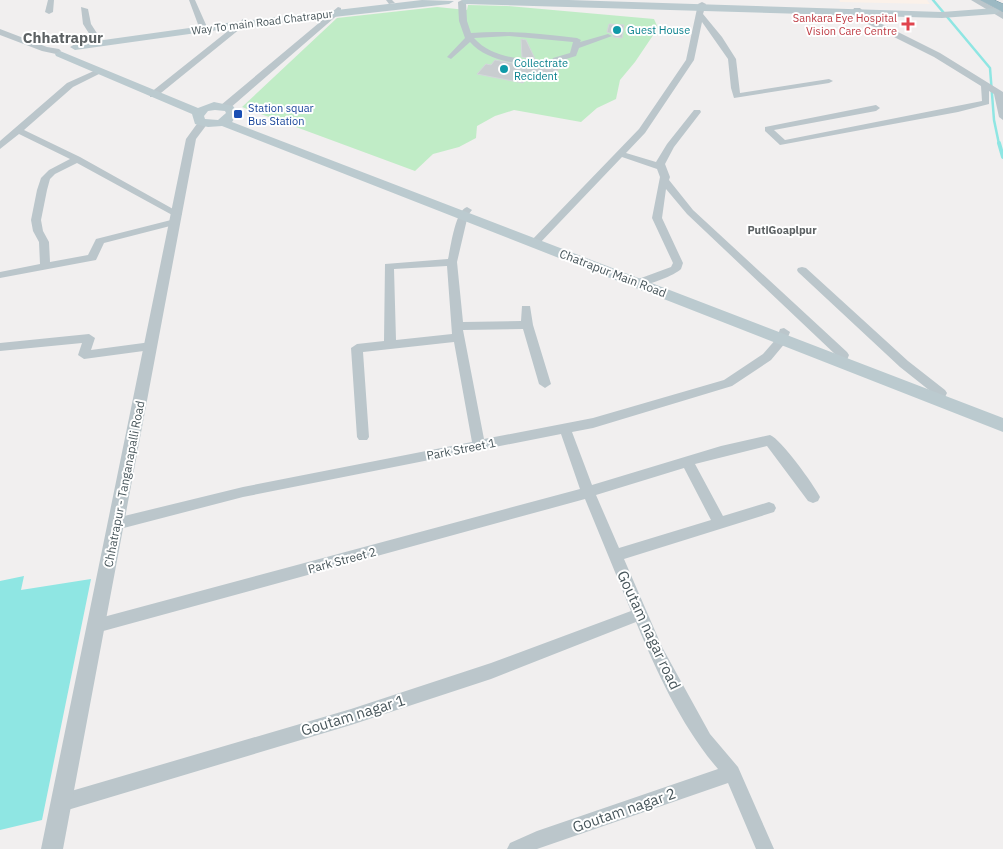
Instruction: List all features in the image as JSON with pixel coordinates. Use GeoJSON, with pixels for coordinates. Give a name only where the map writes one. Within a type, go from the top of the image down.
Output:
{"type":"FeatureCollection","features":[{"type":"Feature","properties":{"kind":"main road"},"geometry":{"type":"LineString","coordinates":[[334,14],[390,1],[411,0]]}},
{"type":"Feature","properties":{"kind":"main road","name":"Way To main Road Chatrapur"},"geometry":{"type":"LineString","coordinates":[[66,50],[98,41],[203,27],[438,1],[478,0],[701,9]]}},
{"type":"Feature","properties":{"kind":"main road"},"geometry":{"type":"LineString","coordinates":[[592,0],[701,9],[944,14],[996,10]]}},
{"type":"Feature","properties":{"kind":"main road","name":"Way To main Road Chatrapur"},"geometry":{"type":"LineString","coordinates":[[66,50],[318,12],[334,14]]}},
{"type":"Feature","properties":{"kind":"main road"},"geometry":{"type":"LineString","coordinates":[[858,12],[928,12],[944,14]]}},
{"type":"Feature","properties":{"kind":"main road"},"geometry":{"type":"LineString","coordinates":[[66,50],[202,115],[227,113]]}},
{"type":"Feature","properties":{"kind":"main road"},"geometry":{"type":"LineString","coordinates":[[66,50],[81,65],[155,93]]}},
{"type":"Feature","properties":{"kind":"main road"},"geometry":{"type":"LineString","coordinates":[[202,115],[214,106],[227,113]]}},
{"type":"Feature","properties":{"kind":"main road","name":"Chatrapur Main Road"},"geometry":{"type":"LineString","coordinates":[[227,113],[465,213],[939,396],[1003,425]]}},
{"type":"Feature","properties":{"kind":"main road","name":"Chatrapur Main Road"},"geometry":{"type":"LineString","coordinates":[[939,396],[1003,417]]}},
{"type":"Feature","properties":{"kind":"street"},"geometry":{"type":"LineString","coordinates":[[49,12],[51,0]]}},
{"type":"Feature","properties":{"kind":"street"},"geometry":{"type":"LineString","coordinates":[[192,0],[203,27]]}},
{"type":"Feature","properties":{"kind":"street"},"geometry":{"type":"LineString","coordinates":[[975,0],[996,10]]}},
{"type":"Feature","properties":{"kind":"street"},"geometry":{"type":"LineString","coordinates":[[466,1],[462,20],[468,37],[488,54],[548,65]]}},
{"type":"Feature","properties":{"kind":"street"},"geometry":{"type":"LineString","coordinates":[[701,9],[730,54],[734,66],[734,89],[737,96],[829,81]]}},
{"type":"Feature","properties":{"kind":"street"},"geometry":{"type":"LineString","coordinates":[[537,241],[642,131],[690,60],[701,9]]}},
{"type":"Feature","properties":{"kind":"street"},"geometry":{"type":"LineString","coordinates":[[84,10],[87,24],[98,41]]}},
{"type":"Feature","properties":{"kind":"street"},"geometry":{"type":"LineString","coordinates":[[858,12],[867,20],[937,55],[1001,94],[1003,117]]}},
{"type":"Feature","properties":{"kind":"street"},"geometry":{"type":"LineString","coordinates":[[227,113],[330,21],[334,14]]}},
{"type":"Feature","properties":{"kind":"street"},"geometry":{"type":"LineString","coordinates":[[155,93],[241,24]]}},
{"type":"Feature","properties":{"kind":"street"},"geometry":{"type":"LineString","coordinates":[[0,32],[45,49],[66,50]]}},
{"type":"Feature","properties":{"kind":"street"},"geometry":{"type":"LineString","coordinates":[[451,57],[468,37],[502,33],[577,40],[573,54],[556,60]]}},
{"type":"Feature","properties":{"kind":"street"},"geometry":{"type":"LineString","coordinates":[[576,46],[608,36]]}},
{"type":"Feature","properties":{"kind":"street"},"geometry":{"type":"LineString","coordinates":[[70,85],[81,65]]}},
{"type":"Feature","properties":{"kind":"street"},"geometry":{"type":"LineString","coordinates":[[0,146],[70,85],[99,72]]}},
{"type":"Feature","properties":{"kind":"street"},"geometry":{"type":"LineString","coordinates":[[876,108],[768,128],[783,143],[958,109],[986,102],[984,84]]}},
{"type":"Feature","properties":{"kind":"street"},"geometry":{"type":"LineString","coordinates":[[643,282],[676,269],[678,263],[657,218],[659,197],[665,177],[660,164],[670,146],[697,112]]}},
{"type":"Feature","properties":{"kind":"street","name":"Chhatrapur - Tanganapalli Road"},"geometry":{"type":"LineString","coordinates":[[52,849],[191,140],[202,115]]}},
{"type":"Feature","properties":{"kind":"street"},"geometry":{"type":"LineString","coordinates":[[19,131],[77,159],[176,218]]}},
{"type":"Feature","properties":{"kind":"street"},"geometry":{"type":"LineString","coordinates":[[621,154],[661,167]]}},
{"type":"Feature","properties":{"kind":"street"},"geometry":{"type":"LineString","coordinates":[[45,266],[44,242],[38,231],[36,220],[42,190],[46,178],[52,172],[77,159]]}},
{"type":"Feature","properties":{"kind":"street"},"geometry":{"type":"LineString","coordinates":[[664,180],[690,212],[842,358]]}},
{"type":"Feature","properties":{"kind":"street"},"geometry":{"type":"LineString","coordinates":[[465,213],[452,262],[458,331],[479,445]]}},
{"type":"Feature","properties":{"kind":"street"},"geometry":{"type":"LineString","coordinates":[[0,275],[92,258],[100,241],[176,218]]}},
{"type":"Feature","properties":{"kind":"street"},"geometry":{"type":"LineString","coordinates":[[390,345],[390,266],[452,262]]}},
{"type":"Feature","properties":{"kind":"street"},"geometry":{"type":"LineString","coordinates":[[802,270],[939,396]]}},
{"type":"Feature","properties":{"kind":"street"},"geometry":{"type":"LineString","coordinates":[[526,309],[528,325],[545,384]]}},
{"type":"Feature","properties":{"kind":"street"},"geometry":{"type":"LineString","coordinates":[[363,437],[357,348],[390,345],[458,331],[528,325]]}},
{"type":"Feature","properties":{"kind":"street","name":"Park Street 1"},"geometry":{"type":"LineString","coordinates":[[116,524],[243,492],[593,423],[728,383],[767,357],[783,335]]}},
{"type":"Feature","properties":{"kind":"street"},"geometry":{"type":"LineString","coordinates":[[0,347],[89,338],[84,355],[151,346]]}},
{"type":"Feature","properties":{"kind":"street","name":"Goutam nagar road"},"geometry":{"type":"LineString","coordinates":[[564,429],[656,652],[704,740],[732,773],[765,849]]}},
{"type":"Feature","properties":{"kind":"street","name":"Park Street 2"},"geometry":{"type":"LineString","coordinates":[[96,626],[589,492],[721,451],[770,440],[787,460],[813,497]]}},
{"type":"Feature","properties":{"kind":"street"},"geometry":{"type":"LineString","coordinates":[[686,462],[720,524]]}},
{"type":"Feature","properties":{"kind":"street"},"geometry":{"type":"LineString","coordinates":[[615,556],[769,508]]}},
{"type":"Feature","properties":{"kind":"street","name":"Goutam nagar 1"},"geometry":{"type":"LineString","coordinates":[[61,803],[351,717],[491,671],[640,614]]}},
{"type":"Feature","properties":{"kind":"street","name":"Goutam nagar 2"},"geometry":{"type":"LineString","coordinates":[[516,849],[538,844],[732,773]]}},
{"type":"Feature","properties":{"kind":"shaded area"},"geometry":{"type":"Polygon","coordinates":[[[839,0],[927,0],[930,4],[840,2],[839,0]]]}},
{"type":"Feature","properties":{"kind":"green space"},"geometry":{"type":"Polygon","coordinates":[[[468,5],[507,6],[654,19],[658,28],[620,80],[616,99],[597,108],[581,122],[514,110],[495,116],[477,126],[476,138],[459,147],[433,154],[415,171],[242,107],[337,18],[437,7],[467,10],[468,5]]]}},
{"type":"Feature","properties":{"kind":"water"},"geometry":{"type":"Polygon","coordinates":[[[24,576],[21,590],[91,579],[42,820],[0,830],[0,581],[24,576]]]}},
{"type":"Feature","properties":{"kind":"building","name":"Guest House"},"geometry":{"type":"Polygon","coordinates":[[[609,24],[624,25],[622,38],[613,37],[613,34],[607,32],[609,24]]]}},
{"type":"Feature","properties":{"kind":"building"},"geometry":{"type":"Polygon","coordinates":[[[521,39],[526,40],[535,59],[522,57],[521,39]]]}},
{"type":"Feature","properties":{"kind":"building","name":"Collectrate Recident"},"geometry":{"type":"Polygon","coordinates":[[[495,60],[548,69],[552,68],[553,64],[561,66],[554,76],[531,71],[523,83],[477,74],[486,64],[491,65],[495,60]]]}},
{"type":"Feature","properties":{"kind":"waterway"},"geometry":{"type":"LineString","coordinates":[[933,0],[990,68],[994,120],[999,144]]}},
{"type":"Feature","properties":{"kind":"waterway"},"geometry":{"type":"LineString","coordinates":[[999,143],[1003,157]]}},
{"type":"Feature","properties":{"kind":"place","name":"Sankara Eye Hospital Vision Care Centre"},"geometry":{"type":"Point","coordinates":[908,24]}},
{"type":"Feature","properties":{"kind":"place","name":"Guest House"},"geometry":{"type":"Point","coordinates":[617,30]}},
{"type":"Feature","properties":{"kind":"place","name":"Collectrate Recident"},"geometry":{"type":"Point","coordinates":[504,69]}},
{"type":"Feature","properties":{"kind":"place","name":"Station squar Bus Station"},"geometry":{"type":"Point","coordinates":[238,114]}},
{"type":"Feature","properties":{"kind":"district","name":"Chhatrapur"},"geometry":{"type":"Point","coordinates":[63,37]}},
{"type":"Feature","properties":{"kind":"district","name":"PutiGoaplpur"},"geometry":{"type":"Point","coordinates":[782,230]}}]}
